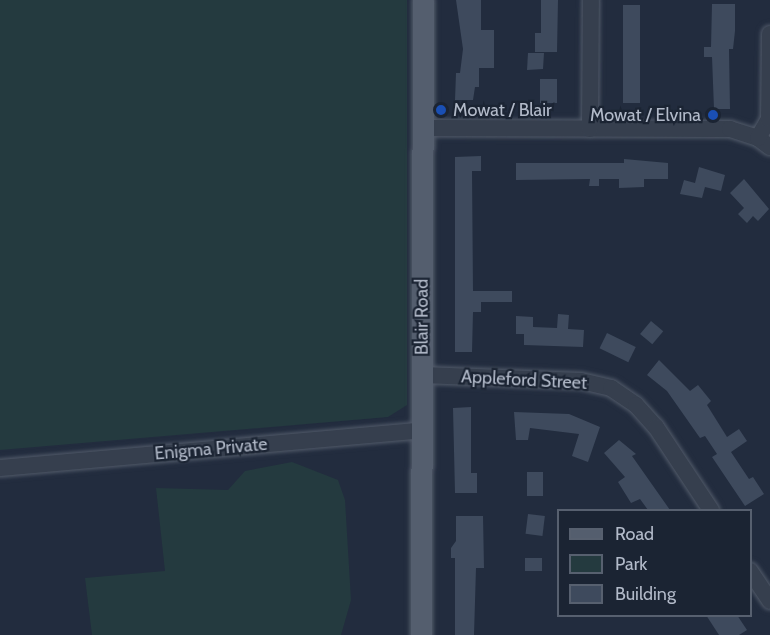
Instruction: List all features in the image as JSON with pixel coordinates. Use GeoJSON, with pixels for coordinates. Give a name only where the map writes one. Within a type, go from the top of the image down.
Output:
{"type":"FeatureCollection","features":[{"type":"Feature","properties":{"kind":"main road","name":"Blair Road"},"geometry":{"type":"LineString","coordinates":[[421,635],[423,0]]}},
{"type":"Feature","properties":{"kind":"street"},"geometry":{"type":"LineString","coordinates":[[590,129],[591,0]]}},
{"type":"Feature","properties":{"kind":"street"},"geometry":{"type":"LineString","coordinates":[[423,128],[730,129],[764,142],[769,119],[770,34]]}},
{"type":"Feature","properties":{"kind":"street","name":"Appleford Street"},"geometry":{"type":"LineString","coordinates":[[422,375],[581,381],[611,388],[636,405],[656,427],[710,509]]}},
{"type":"Feature","properties":{"kind":"street","name":"Enigma Private"},"geometry":{"type":"LineString","coordinates":[[0,468],[422,430]]}},
{"type":"Feature","properties":{"kind":"street"},"geometry":{"type":"LineString","coordinates":[[752,574],[769,598]]}},
{"type":"Feature","properties":{"kind":"green space"},"geometry":{"type":"Polygon","coordinates":[[[0,0],[407,0],[407,405],[388,417],[0,450],[0,0]]]}},
{"type":"Feature","properties":{"kind":"green space"},"geometry":{"type":"Polygon","coordinates":[[[292,462],[338,480],[345,500],[351,600],[341,635],[92,635],[85,578],[165,571],[156,488],[228,490],[245,471],[292,462]]]}},
{"type":"Feature","properties":{"kind":"building"},"geometry":{"type":"Polygon","coordinates":[[[456,0],[481,0],[481,30],[494,30],[494,68],[479,68],[479,87],[475,87],[473,100],[455,100],[456,73],[460,73],[463,49],[456,0]]]}},
{"type":"Feature","properties":{"kind":"building"},"geometry":{"type":"Polygon","coordinates":[[[541,0],[558,0],[557,52],[535,52],[535,33],[541,33],[541,0]]]}},
{"type":"Feature","properties":{"kind":"building"},"geometry":{"type":"Polygon","coordinates":[[[712,4],[735,4],[733,49],[729,49],[730,109],[714,109],[712,57],[704,57],[704,47],[711,47],[712,4]]]}},
{"type":"Feature","properties":{"kind":"building"},"geometry":{"type":"Polygon","coordinates":[[[623,5],[640,5],[640,103],[623,103],[623,5]]]}},
{"type":"Feature","properties":{"kind":"building"},"geometry":{"type":"Polygon","coordinates":[[[528,53],[544,53],[543,69],[527,70],[528,53]]]}},
{"type":"Feature","properties":{"kind":"building"},"geometry":{"type":"Polygon","coordinates":[[[540,79],[557,79],[557,103],[540,103],[540,79]]]}},
{"type":"Feature","properties":{"kind":"building"},"geometry":{"type":"Polygon","coordinates":[[[481,156],[481,171],[472,171],[473,291],[512,291],[512,302],[481,302],[481,312],[473,312],[472,352],[455,352],[455,157],[481,156]]]}},
{"type":"Feature","properties":{"kind":"building"},"geometry":{"type":"Polygon","coordinates":[[[624,159],[668,163],[668,179],[644,179],[644,187],[619,188],[619,179],[599,179],[599,186],[589,186],[590,179],[516,180],[516,163],[624,163],[624,159]]]}},
{"type":"Feature","properties":{"kind":"building"},"geometry":{"type":"Polygon","coordinates":[[[699,167],[725,175],[721,191],[705,187],[702,198],[680,194],[684,180],[695,183],[699,167]]]}},
{"type":"Feature","properties":{"kind":"building"},"geometry":{"type":"Polygon","coordinates":[[[744,179],[769,209],[758,221],[753,216],[747,223],[738,214],[744,208],[730,193],[744,179]]]}},
{"type":"Feature","properties":{"kind":"building"},"geometry":{"type":"Polygon","coordinates":[[[558,314],[569,315],[568,329],[584,330],[583,347],[524,345],[524,334],[516,334],[516,316],[533,317],[533,327],[557,328],[558,314]]]}},
{"type":"Feature","properties":{"kind":"building"},"geometry":{"type":"Polygon","coordinates":[[[651,321],[663,331],[652,344],[640,334],[651,321]]]}},
{"type":"Feature","properties":{"kind":"building"},"geometry":{"type":"Polygon","coordinates":[[[607,333],[636,347],[628,362],[600,348],[607,333]]]}},
{"type":"Feature","properties":{"kind":"building"},"geometry":{"type":"Polygon","coordinates":[[[659,360],[690,391],[698,385],[711,401],[707,405],[727,437],[739,429],[747,441],[731,452],[749,479],[753,477],[764,494],[745,506],[712,457],[717,454],[705,436],[700,438],[667,391],[647,375],[659,360]]]}},
{"type":"Feature","properties":{"kind":"building"},"geometry":{"type":"Polygon","coordinates":[[[471,407],[471,473],[477,473],[477,493],[455,493],[453,408],[471,407]]]}},
{"type":"Feature","properties":{"kind":"building"},"geometry":{"type":"Polygon","coordinates":[[[514,412],[569,414],[600,427],[588,462],[572,456],[579,434],[530,428],[528,440],[516,440],[514,412]]]}},
{"type":"Feature","properties":{"kind":"building"},"geometry":{"type":"Polygon","coordinates":[[[619,440],[636,454],[632,456],[669,509],[647,509],[640,499],[631,503],[618,482],[625,477],[604,453],[619,440]]]}},
{"type":"Feature","properties":{"kind":"building"},"geometry":{"type":"Polygon","coordinates":[[[527,472],[543,472],[543,496],[527,496],[527,472]]]}},
{"type":"Feature","properties":{"kind":"building"},"geometry":{"type":"Polygon","coordinates":[[[528,514],[545,516],[542,536],[526,534],[528,514]]]}},
{"type":"Feature","properties":{"kind":"building"},"geometry":{"type":"Polygon","coordinates":[[[456,516],[483,516],[484,568],[476,568],[474,635],[455,635],[455,558],[451,558],[451,548],[456,541],[456,516]]]}},
{"type":"Feature","properties":{"kind":"building"},"geometry":{"type":"Polygon","coordinates":[[[525,558],[542,558],[542,571],[525,571],[525,558]]]}},
{"type":"Feature","properties":{"kind":"building"},"geometry":{"type":"Polygon","coordinates":[[[707,617],[738,617],[747,630],[739,635],[719,635],[707,617]]]}},
{"type":"Feature","properties":{"kind":"place","name":"Mowat / Blair"},"geometry":{"type":"Point","coordinates":[441,110]}},
{"type":"Feature","properties":{"kind":"place","name":"Mowat / Elvina"},"geometry":{"type":"Point","coordinates":[713,115]}}]}
